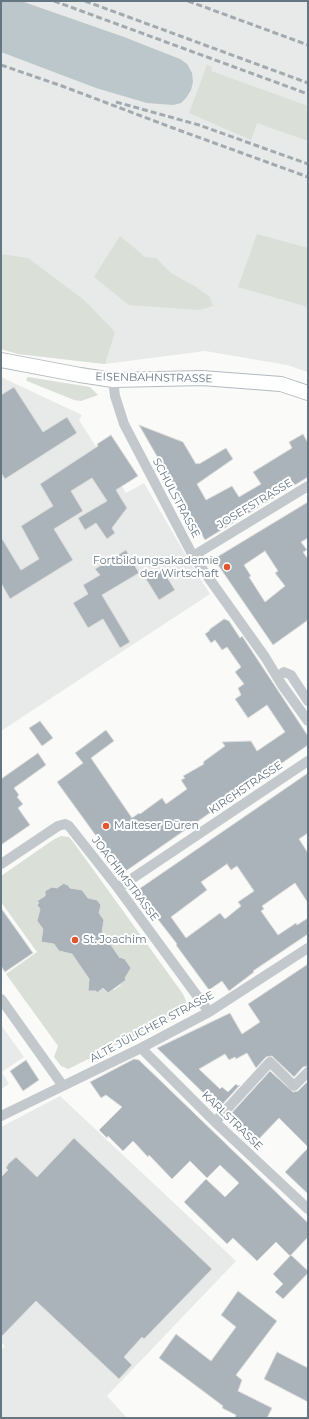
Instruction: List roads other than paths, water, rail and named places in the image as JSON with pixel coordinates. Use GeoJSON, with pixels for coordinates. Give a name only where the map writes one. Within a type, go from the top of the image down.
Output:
{"type":"FeatureCollection","features":[{"type":"Feature","properties":{"kind":"street","name":"EISENBAHNSTRASSE"},"geometry":{"type":"LineString","coordinates":[[1,360],[112,380],[202,378],[281,384],[308,393]]}},
{"type":"Feature","properties":{"kind":"street","name":"SCHULSTRASSE"},"geometry":{"type":"LineString","coordinates":[[112,380],[115,396],[124,424],[193,556],[265,657],[277,678],[308,721]]}},
{"type":"Feature","properties":{"kind":"street","name":"JOSEFSTRASSE"},"geometry":{"type":"LineString","coordinates":[[193,556],[308,486]]}},
{"type":"Feature","properties":{"kind":"street"},"geometry":{"type":"LineString","coordinates":[[277,678],[284,672],[291,675],[308,701]]}},
{"type":"Feature","properties":{"kind":"street","name":"KIRCHSTRASSE"},"geometry":{"type":"LineString","coordinates":[[118,888],[308,761]]}},
{"type":"Feature","properties":{"kind":"street","name":"JOACHIMSTRASSE"},"geometry":{"type":"LineString","coordinates":[[1,864],[58,826],[65,824],[69,826],[74,830],[118,888],[209,1012]]}},
{"type":"Feature","properties":{"kind":"street","name":"ALTE JÜLICHER STRASSE"},"geometry":{"type":"LineString","coordinates":[[1,1116],[141,1048],[209,1012],[308,948]]}},
{"type":"Feature","properties":{"kind":"street"},"geometry":{"type":"LineString","coordinates":[[1,999],[63,1086]]}},
{"type":"Feature","properties":{"kind":"street","name":"KARLSTRASSE"},"geometry":{"type":"LineString","coordinates":[[141,1048],[215,1122],[308,1209]]}},
{"type":"Feature","properties":{"kind":"street"},"geometry":{"type":"LineString","coordinates":[[215,1122],[270,1062],[294,1086],[308,1072]]}},
{"type":"Feature","properties":{"kind":"railway"},"geometry":{"type":"LineString","coordinates":[[54,1],[308,94]]}},
{"type":"Feature","properties":{"kind":"railway"},"geometry":{"type":"LineString","coordinates":[[85,1],[308,83]]}},
{"type":"Feature","properties":{"kind":"railway"},"geometry":{"type":"LineString","coordinates":[[188,1],[308,45]]}},
{"type":"Feature","properties":{"kind":"railway"},"geometry":{"type":"LineString","coordinates":[[1,65],[308,177]]}},
{"type":"Feature","properties":{"kind":"railway"},"geometry":{"type":"LineString","coordinates":[[116,102],[199,125],[308,164]]}},
{"type":"Feature","properties":{"kind":"place","name":"Fortbildungsakademie der Wirtschaft"},"geometry":{"type":"Point","coordinates":[227,567]}},
{"type":"Feature","properties":{"kind":"place","name":"Malteser Düren"},"geometry":{"type":"Point","coordinates":[106,826]}},
{"type":"Feature","properties":{"kind":"place","name":"St. Joachim"},"geometry":{"type":"Point","coordinates":[75,940]}}]}
